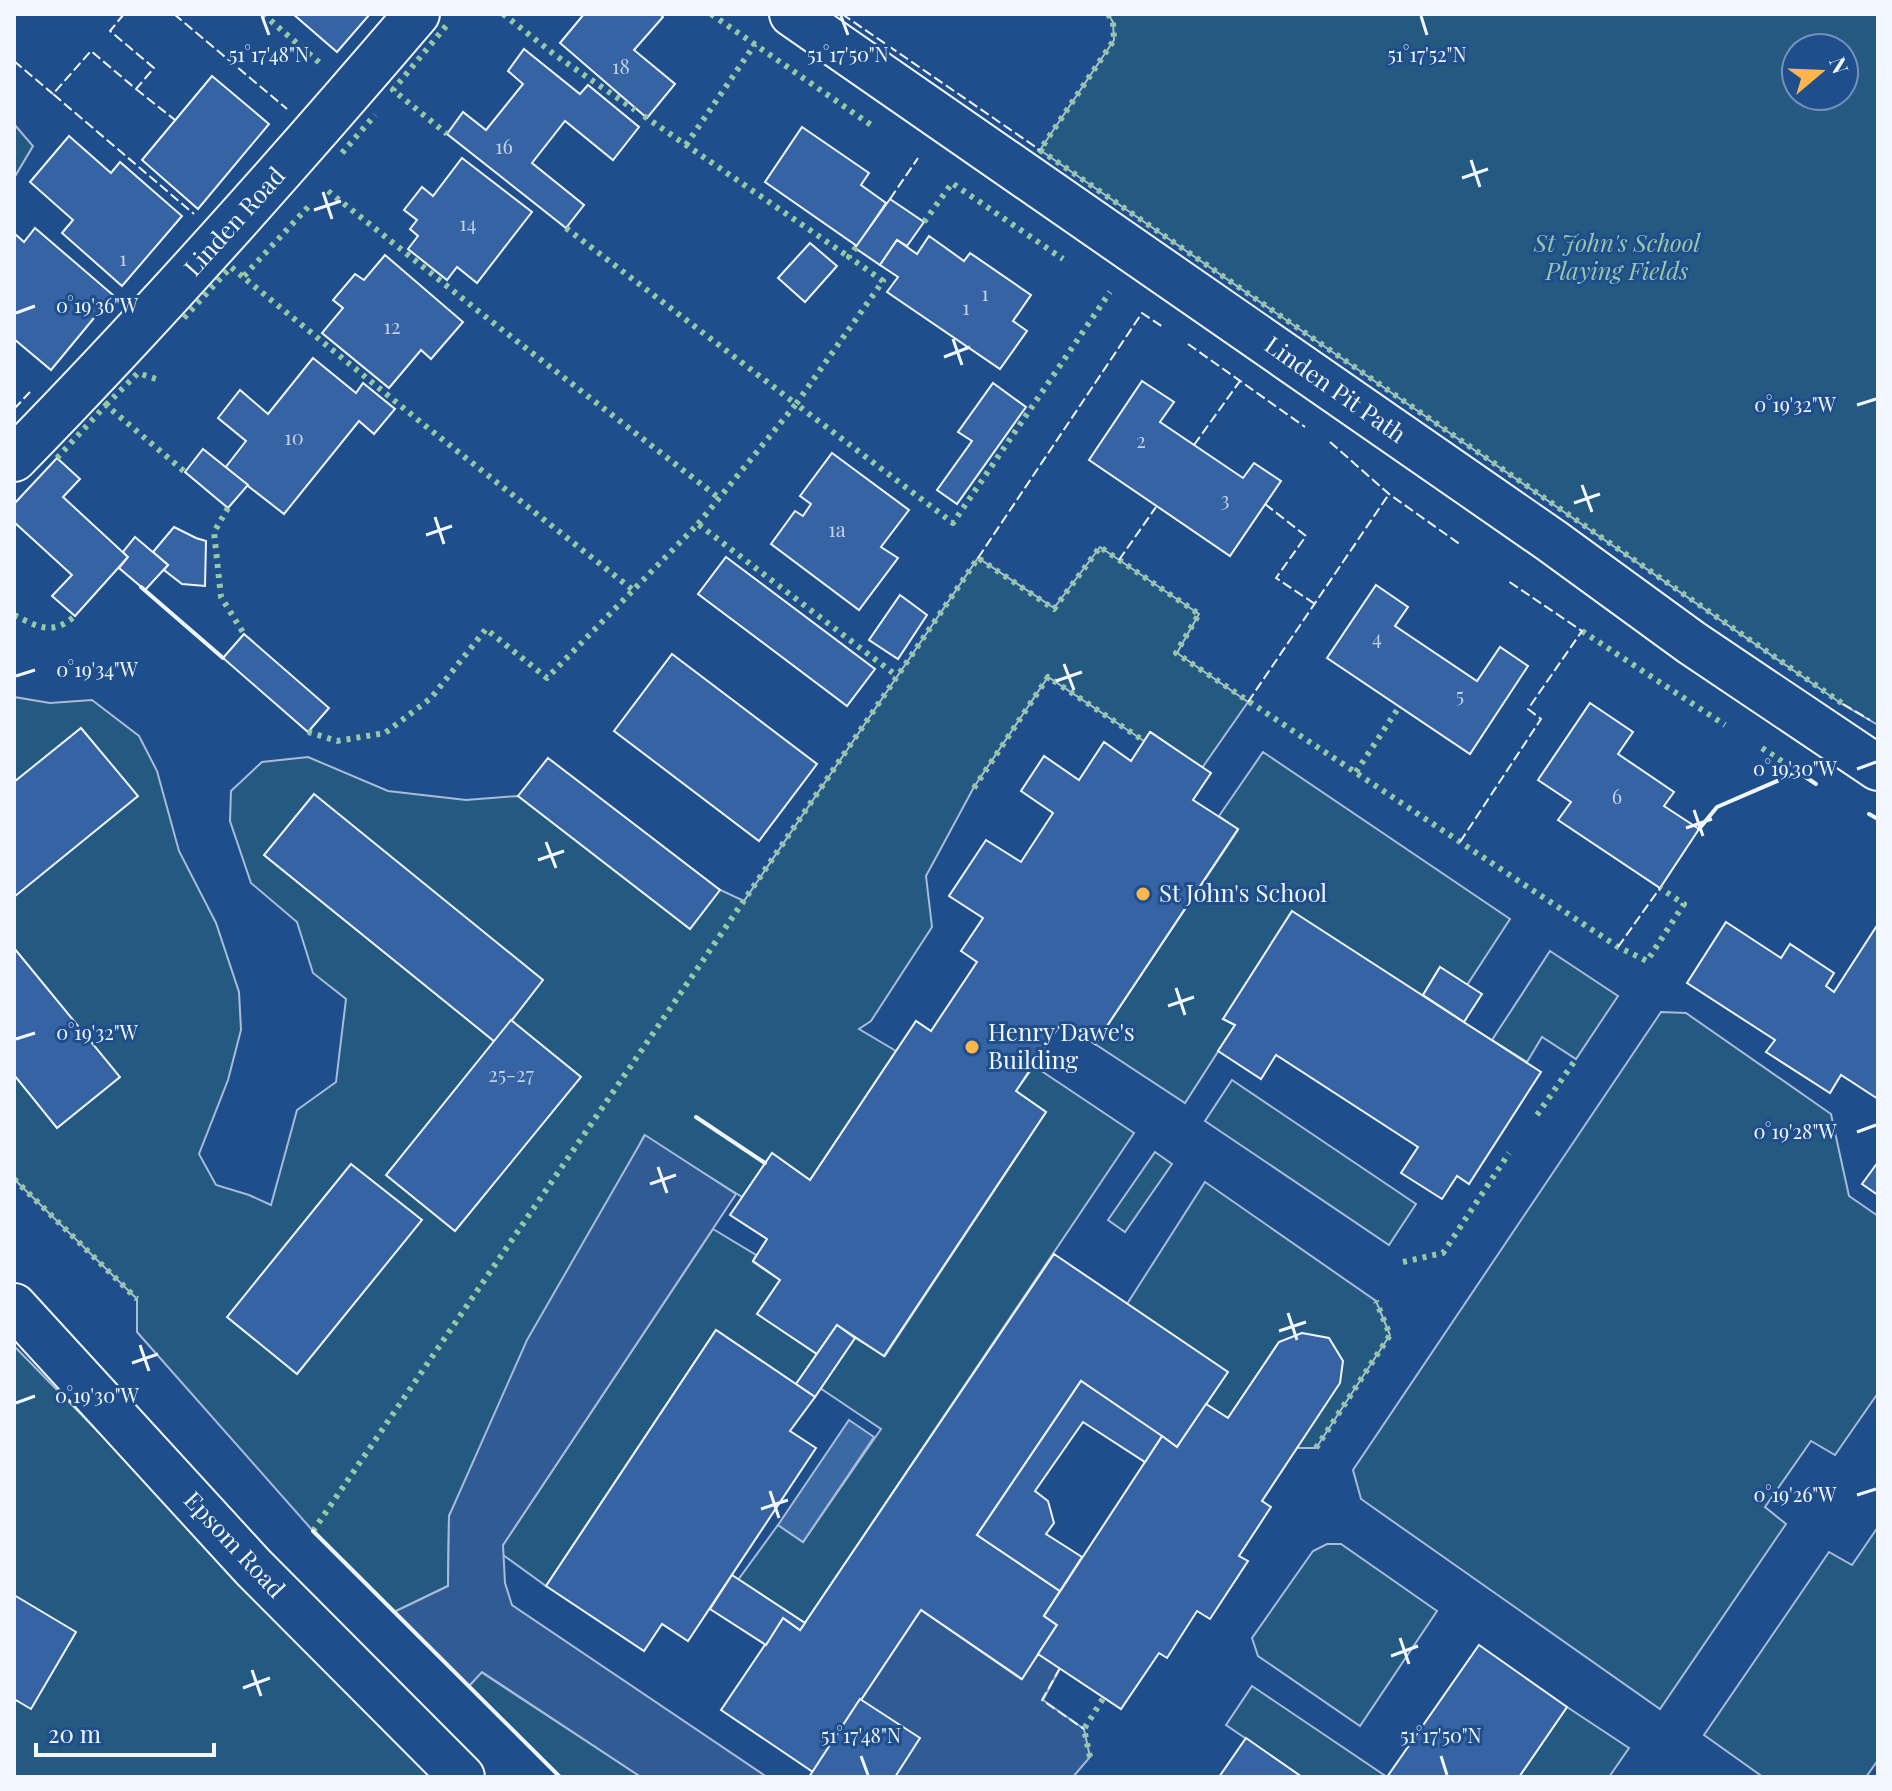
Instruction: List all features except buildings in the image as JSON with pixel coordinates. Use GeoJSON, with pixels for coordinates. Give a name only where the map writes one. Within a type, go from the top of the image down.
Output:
{"type":"FeatureCollection","features":[{"type":"Feature","properties":{"kind":"street","name":"Linden Road"},"geometry":{"type":"LineString","coordinates":[[14,459],[185,277],[417,14]]}},
{"type":"Feature","properties":{"kind":"street","name":"Linden Pit Path"},"geometry":{"type":"LineString","coordinates":[[792,14],[1539,532],[1692,643],[1878,768]]}},
{"type":"Feature","properties":{"kind":"street","name":"Epsom Road"},"geometry":{"type":"LineString","coordinates":[[14,1306],[253,1567],[462,1777]]}},
{"type":"Feature","properties":{"kind":"green space","name":"St John's School Playing Fields"},"geometry":{"type":"Polygon","coordinates":[[[1108,14],[1878,14],[1878,725],[1842,704],[1040,150],[1114,40],[1113,22],[1108,14]]]}},
{"type":"Feature","properties":{"kind":"green space"},"geometry":{"type":"Polygon","coordinates":[[[14,124],[33,146],[14,178],[14,124]]]}},
{"type":"Feature","properties":{"kind":"green space"},"geometry":{"type":"Polygon","coordinates":[[[1100,547],[1199,614],[1177,653],[1248,702],[1202,768],[1151,732],[1144,741],[1048,677],[974,787],[926,876],[932,927],[871,1021],[859,1029],[896,1051],[810,1180],[772,1154],[742,1197],[644,1136],[449,1516],[448,1586],[394,1612],[313,1531],[137,1332],[137,1299],[14,1179],[14,697],[50,703],[92,700],[139,736],[157,771],[179,851],[216,923],[239,992],[241,1030],[228,1080],[199,1154],[216,1185],[271,1205],[297,1110],[336,1082],[346,999],[313,973],[297,922],[251,883],[230,821],[231,791],[262,762],[308,757],[388,791],[466,800],[518,796],[744,901],[978,558],[1054,608],[1100,547]]]}},
{"type":"Feature","properties":{"kind":"green space"},"geometry":{"type":"Polygon","coordinates":[[[1263,752],[1510,919],[1467,985],[1440,967],[1423,995],[1224,1019],[1235,1025],[1185,1103],[1095,1044],[1238,830],[1219,816],[1263,752]]]}},
{"type":"Feature","properties":{"kind":"green space"},"geometry":{"type":"Polygon","coordinates":[[[1550,951],[1618,996],[1576,1059],[1542,1037],[1527,1062],[1492,1040],[1550,951]]]}},
{"type":"Feature","properties":{"kind":"green space"},"geometry":{"type":"Polygon","coordinates":[[[1661,1012],[1686,1013],[1831,1114],[1849,1196],[1878,1216],[1878,1393],[1835,1455],[1811,1441],[1765,1507],[1786,1524],[1660,1709],[1361,1499],[1353,1470],[1661,1012]]]}},
{"type":"Feature","properties":{"kind":"green space"},"geometry":{"type":"Polygon","coordinates":[[[1034,1066],[1134,1133],[805,1623],[738,1580],[778,1525],[803,1542],[881,1429],[820,1388],[855,1338],[885,1356],[1046,1112],[1016,1091],[1034,1066]]]}},
{"type":"Feature","properties":{"kind":"green space"},"geometry":{"type":"Polygon","coordinates":[[[1232,1080],[1416,1204],[1389,1245],[1205,1121],[1232,1080]]]}},
{"type":"Feature","properties":{"kind":"green space"},"geometry":{"type":"Polygon","coordinates":[[[1155,1152],[1172,1164],[1125,1232],[1108,1220],[1155,1152]]]}},
{"type":"Feature","properties":{"kind":"green space"},"geometry":{"type":"Polygon","coordinates":[[[1205,1182],[1376,1301],[1390,1335],[1316,1448],[1296,1448],[1302,1333],[1279,1342],[1228,1418],[1206,1404],[1227,1372],[1127,1304],[1205,1182]]]}},
{"type":"Feature","properties":{"kind":"green space"},"geometry":{"type":"Polygon","coordinates":[[[713,1229],[756,1255],[753,1262],[780,1280],[758,1314],[817,1354],[796,1384],[716,1330],[546,1586],[503,1555],[503,1545],[713,1229]]]}},
{"type":"Feature","properties":{"kind":"green space"},"geometry":{"type":"Polygon","coordinates":[[[14,1346],[437,1777],[14,1777],[14,1346]]]}},
{"type":"Feature","properties":{"kind":"green space"},"geometry":{"type":"Polygon","coordinates":[[[1878,1527],[1878,1760],[1866,1777],[1763,1777],[1704,1735],[1829,1552],[1852,1565],[1878,1527]]]}},
{"type":"Feature","properties":{"kind":"green space"},"geometry":{"type":"Polygon","coordinates":[[[1327,1544],[1341,1544],[1437,1611],[1360,1726],[1258,1656],[1252,1638],[1313,1551],[1327,1544]]]}},
{"type":"Feature","properties":{"kind":"green space"},"geometry":{"type":"Polygon","coordinates":[[[481,1672],[641,1777],[560,1777],[469,1686],[481,1672]]]}},
{"type":"Feature","properties":{"kind":"green space"},"geometry":{"type":"Polygon","coordinates":[[[1252,1686],[1387,1777],[1302,1777],[1226,1725],[1252,1686]]]}},
{"type":"Feature","properties":{"kind":"green space"},"geometry":{"type":"Polygon","coordinates":[[[1567,1707],[1629,1748],[1609,1777],[1519,1777],[1567,1707]]]}},
{"type":"Feature","properties":{"kind":"shaded area"},"geometry":{"type":"Polygon","coordinates":[[[645,1135],[736,1194],[503,1545],[505,1583],[512,1605],[767,1777],[641,1777],[482,1672],[469,1686],[394,1612],[448,1586],[449,1516],[527,1340],[645,1135]]]}},
{"type":"Feature","properties":{"kind":"shaded area"},"geometry":{"type":"Polygon","coordinates":[[[849,1420],[874,1437],[803,1542],[778,1525],[849,1420]]]}},
{"type":"Feature","properties":{"kind":"shaded area"},"geometry":{"type":"Polygon","coordinates":[[[921,1610],[1021,1679],[1038,1654],[1060,1668],[1043,1700],[1084,1729],[1090,1757],[1073,1777],[895,1777],[860,1699],[921,1610]]]}},
{"type":"Feature","properties":{"kind":"hedge"},"geometry":{"type":"LineString","coordinates":[[263,14],[321,64]]}},
{"type":"Feature","properties":{"kind":"hedge"},"geometry":{"type":"LineString","coordinates":[[503,14],[555,55],[635,110]]}},
{"type":"Feature","properties":{"kind":"hedge"},"geometry":{"type":"LineString","coordinates":[[711,14],[871,125]]}},
{"type":"Feature","properties":{"kind":"hedge"},"geometry":{"type":"LineString","coordinates":[[1108,14],[1113,22],[1114,40],[1040,150],[1843,704]]}},
{"type":"Feature","properties":{"kind":"hedge"},"geometry":{"type":"LineString","coordinates":[[446,26],[393,90],[447,134]]}},
{"type":"Feature","properties":{"kind":"hedge"},"geometry":{"type":"LineString","coordinates":[[686,145],[755,44]]}},
{"type":"Feature","properties":{"kind":"hedge"},"geometry":{"type":"LineString","coordinates":[[342,153],[375,115]]}},
{"type":"Feature","properties":{"kind":"hedge"},"geometry":{"type":"LineString","coordinates":[[644,116],[849,257]]}},
{"type":"Feature","properties":{"kind":"hedge"},"geometry":{"type":"LineString","coordinates":[[924,222],[952,183],[1063,259]]}},
{"type":"Feature","properties":{"kind":"hedge"},"geometry":{"type":"LineString","coordinates":[[328,191],[719,498]]}},
{"type":"Feature","properties":{"kind":"hedge"},"geometry":{"type":"LineString","coordinates":[[308,207],[243,277],[633,590]]}},
{"type":"Feature","properties":{"kind":"hedge"},"geometry":{"type":"LineString","coordinates":[[566,228],[796,404],[883,281],[849,257],[857,246]]}},
{"type":"Feature","properties":{"kind":"hedge"},"geometry":{"type":"LineString","coordinates":[[184,318],[231,267],[243,277]]}},
{"type":"Feature","properties":{"kind":"hedge"},"geometry":{"type":"LineString","coordinates":[[698,524],[796,404],[953,523],[1110,292]]}},
{"type":"Feature","properties":{"kind":"hedge"},"geometry":{"type":"LineString","coordinates":[[106,405],[138,373],[156,379]]}},
{"type":"Feature","properties":{"kind":"hedge"},"geometry":{"type":"LineString","coordinates":[[57,458],[106,405],[185,472]]}},
{"type":"Feature","properties":{"kind":"hedge"},"geometry":{"type":"LineString","coordinates":[[228,508],[214,532],[221,597],[244,634]]}},
{"type":"Feature","properties":{"kind":"hedge"},"geometry":{"type":"LineString","coordinates":[[308,732],[337,741],[385,733],[431,698],[486,629],[547,678],[698,524],[897,676]]}},
{"type":"Feature","properties":{"kind":"hedge"},"geometry":{"type":"LineString","coordinates":[[313,1531],[978,558],[1054,609],[1100,547],[1199,614],[1176,653],[1618,947],[1647,961],[1684,904],[1660,888]]}},
{"type":"Feature","properties":{"kind":"hedge"},"geometry":{"type":"LineString","coordinates":[[14,615],[45,628],[59,626],[75,616]]}},
{"type":"Feature","properties":{"kind":"hedge"},"geometry":{"type":"LineString","coordinates":[[1582,631],[1725,725]]}},
{"type":"Feature","properties":{"kind":"hedge"},"geometry":{"type":"LineString","coordinates":[[974,788],[1048,677],[1144,741]]}},
{"type":"Feature","properties":{"kind":"hedge"},"geometry":{"type":"LineString","coordinates":[[1356,772],[1399,707]]}},
{"type":"Feature","properties":{"kind":"hedge"},"geometry":{"type":"LineString","coordinates":[[1762,748],[1798,772]]}},
{"type":"Feature","properties":{"kind":"hedge"},"geometry":{"type":"LineString","coordinates":[[1537,1115],[1576,1059]]}},
{"type":"Feature","properties":{"kind":"hedge"},"geometry":{"type":"LineString","coordinates":[[1403,1262],[1443,1253],[1509,1153]]}},
{"type":"Feature","properties":{"kind":"hedge"},"geometry":{"type":"LineString","coordinates":[[14,1179],[137,1299]]}},
{"type":"Feature","properties":{"kind":"hedge"},"geometry":{"type":"LineString","coordinates":[[1316,1448],[1390,1335],[1376,1301]]}},
{"type":"Feature","properties":{"kind":"hedge"},"geometry":{"type":"LineString","coordinates":[[1090,1757],[1084,1729],[1104,1697]]}},
{"type":"Feature","properties":{"kind":"fence"},"geometry":{"type":"LineString","coordinates":[[124,14],[110,31],[154,68],[136,89],[91,51],[53,94],[194,214]]}},
{"type":"Feature","properties":{"kind":"fence"},"geometry":{"type":"LineString","coordinates":[[174,14],[287,109]]}},
{"type":"Feature","properties":{"kind":"fence"},"geometry":{"type":"LineString","coordinates":[[842,14],[1040,150]]}},
{"type":"Feature","properties":{"kind":"fence"},"geometry":{"type":"LineString","coordinates":[[14,61],[53,94]]}},
{"type":"Feature","properties":{"kind":"fence"},"geometry":{"type":"LineString","coordinates":[[136,89],[175,120]]}},
{"type":"Feature","properties":{"kind":"fence"},"geometry":{"type":"LineString","coordinates":[[890,199],[918,158]]}},
{"type":"Feature","properties":{"kind":"fence"},"geometry":{"type":"LineString","coordinates":[[978,558],[1142,313],[1163,327]]}},
{"type":"Feature","properties":{"kind":"fence"},"geometry":{"type":"LineString","coordinates":[[1188,344],[1305,427]]}},
{"type":"Feature","properties":{"kind":"fence"},"geometry":{"type":"LineString","coordinates":[[1194,445],[1240,381]]}},
{"type":"Feature","properties":{"kind":"fence"},"geometry":{"type":"LineString","coordinates":[[14,409],[30,392]]}},
{"type":"Feature","properties":{"kind":"fence"},"geometry":{"type":"LineString","coordinates":[[1330,442],[1389,494],[1461,545]]}},
{"type":"Feature","properties":{"kind":"fence"},"geometry":{"type":"LineString","coordinates":[[1248,702],[1389,494]]}},
{"type":"Feature","properties":{"kind":"fence"},"geometry":{"type":"LineString","coordinates":[[1265,504],[1306,536],[1276,578],[1315,604]]}},
{"type":"Feature","properties":{"kind":"fence"},"geometry":{"type":"LineString","coordinates":[[1119,560],[1156,507]]}},
{"type":"Feature","properties":{"kind":"fence"},"geometry":{"type":"LineString","coordinates":[[1460,842],[1541,719],[1528,709],[1582,631],[1508,581]]}},
{"type":"Feature","properties":{"kind":"fence"},"geometry":{"type":"LineString","coordinates":[[1843,704],[1870,720]]}},
{"type":"Feature","properties":{"kind":"fence"},"geometry":{"type":"LineString","coordinates":[[1618,947],[1660,888]]}},
{"type":"Feature","properties":{"kind":"fence"},"geometry":{"type":"LineString","coordinates":[[1060,1668],[1042,1700],[1084,1729]]}},
{"type":"Feature","properties":{"kind":"wall"},"geometry":{"type":"LineString","coordinates":[[141,587],[223,658]]}},
{"type":"Feature","properties":{"kind":"wall"},"geometry":{"type":"LineString","coordinates":[[1699,829],[1717,807],[1798,772],[1816,784]]}},
{"type":"Feature","properties":{"kind":"wall"},"geometry":{"type":"LineString","coordinates":[[1869,814],[1878,819]]}},
{"type":"Feature","properties":{"kind":"wall"},"geometry":{"type":"LineString","coordinates":[[696,1117],[765,1163]]}},
{"type":"Feature","properties":{"kind":"wall"},"geometry":{"type":"LineString","coordinates":[[313,1531],[560,1777]]}},
{"type":"Feature","properties":{"kind":"place","name":"St John's School"},"geometry":{"type":"Point","coordinates":[1143,894]}},
{"type":"Feature","properties":{"kind":"place","name":"Henry Dawe's Building"},"geometry":{"type":"Point","coordinates":[972,1047]}}]}
